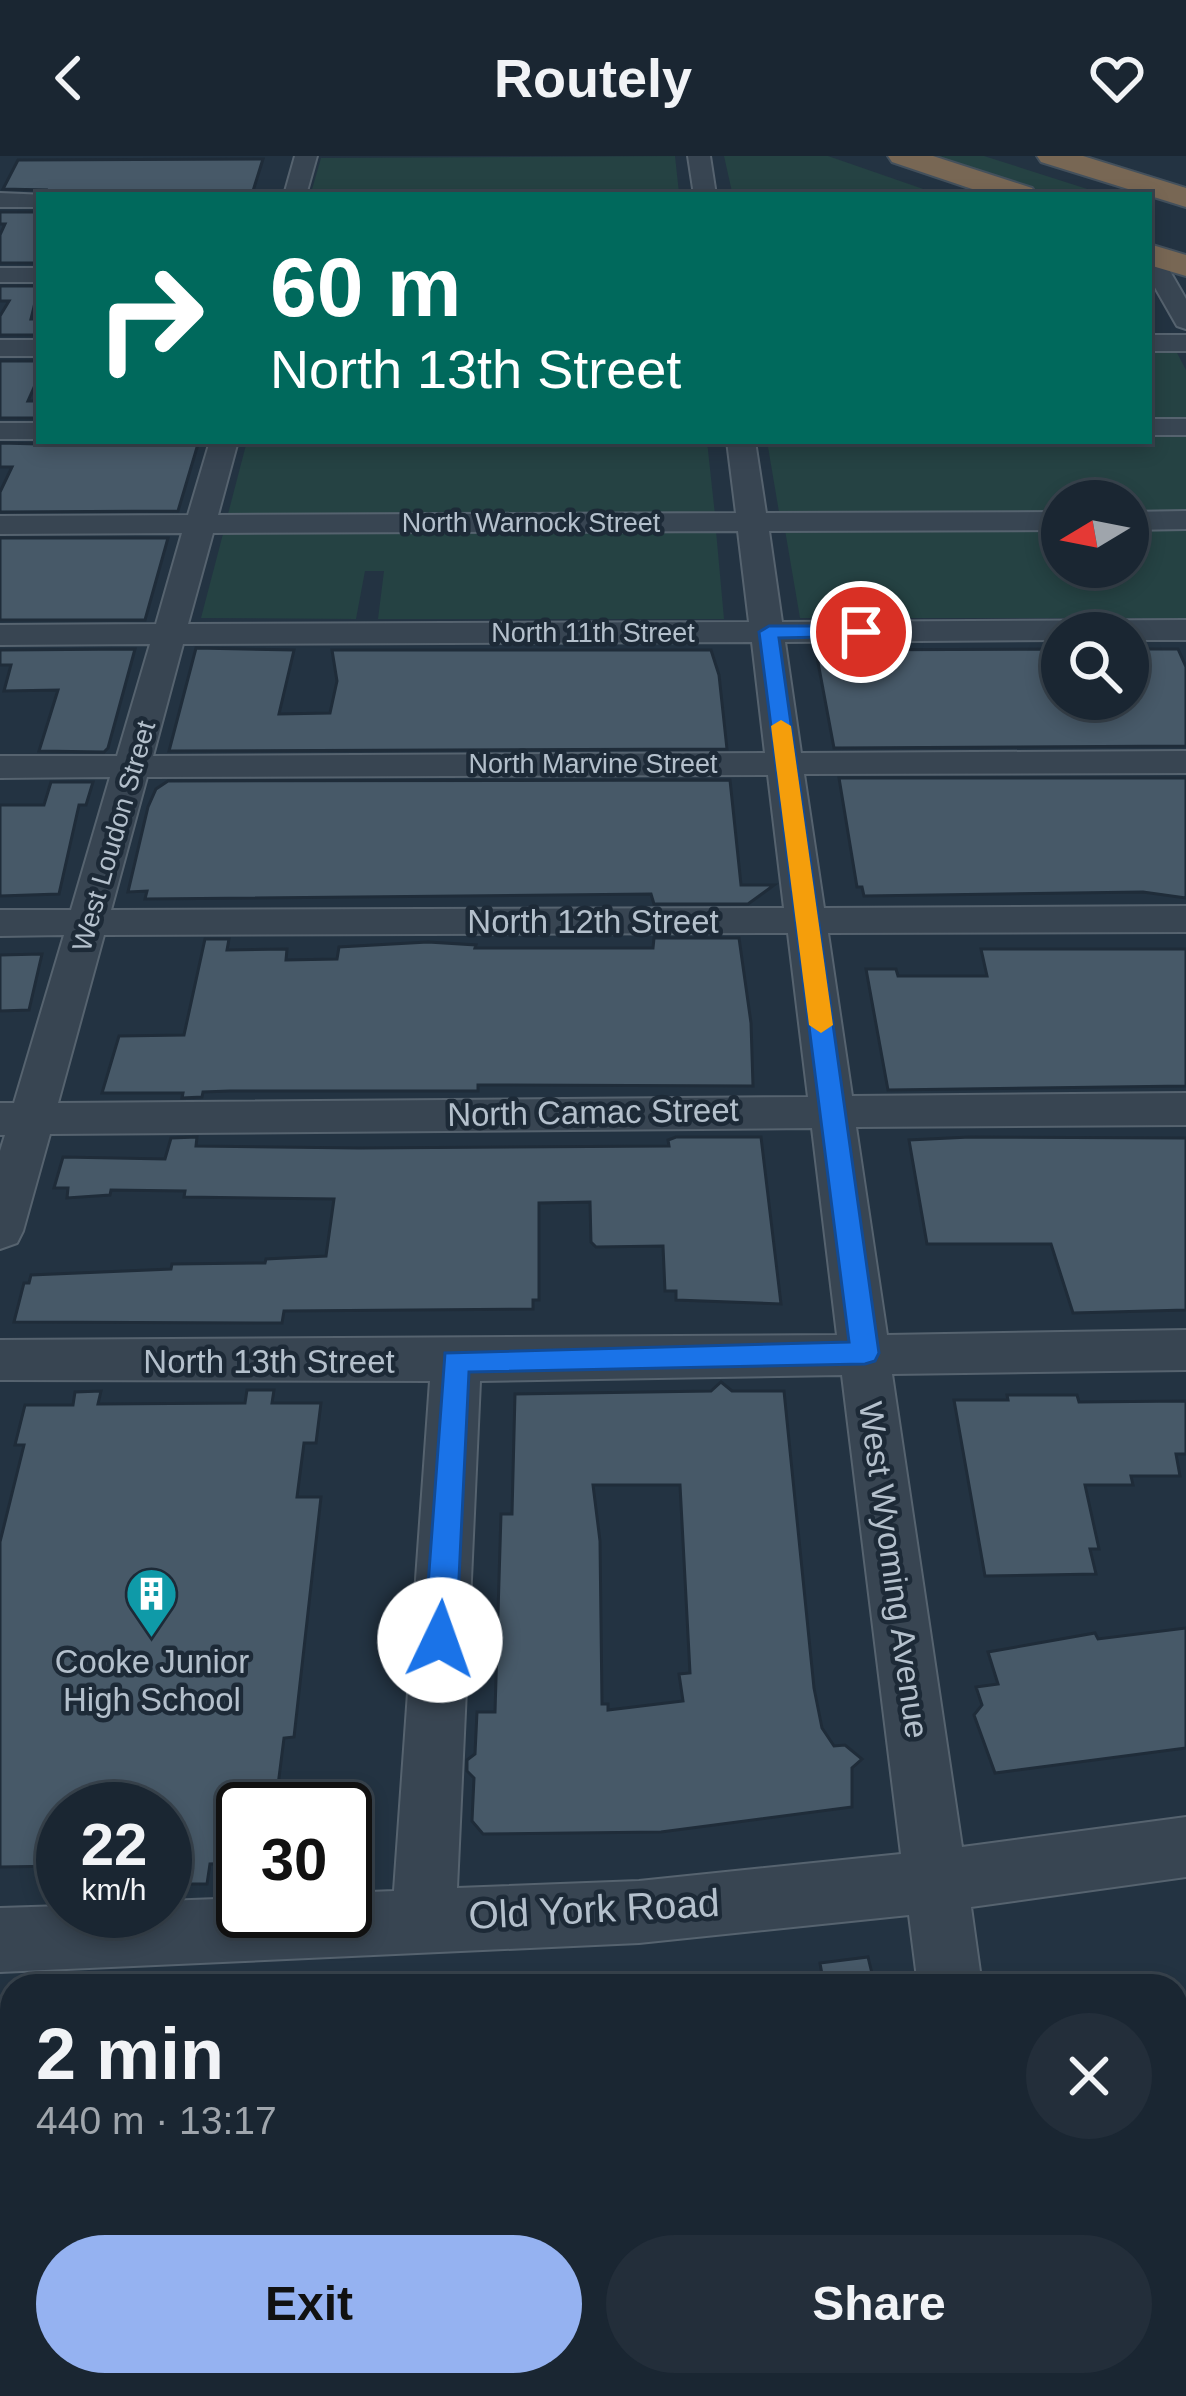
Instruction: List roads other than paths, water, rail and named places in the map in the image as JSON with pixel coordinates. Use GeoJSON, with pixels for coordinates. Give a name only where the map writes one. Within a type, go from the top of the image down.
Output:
{"type":"FeatureCollection","features":[{"type":"Feature","properties":{"kind":"highway"},"geometry":{"type":"LineString","coordinates":[[1041,159],[1097,164],[1185,202]]}},
{"type":"Feature","properties":{"kind":"highway"},"geometry":{"type":"LineString","coordinates":[[1041,159],[1123,192]]}},
{"type":"Feature","properties":{"kind":"highway"},"geometry":{"type":"LineString","coordinates":[[900,160],[962,190]]}},
{"type":"Feature","properties":{"kind":"highway"},"geometry":{"type":"LineString","coordinates":[[900,160],[1011,192]]}},
{"type":"Feature","properties":{"kind":"highway"},"geometry":{"type":"LineString","coordinates":[[1152,201],[1185,202]]}},
{"type":"Feature","properties":{"kind":"highway"},"geometry":{"type":"LineString","coordinates":[[1152,239],[1186,250]]}},
{"type":"Feature","properties":{"kind":"street"},"geometry":{"type":"LineString","coordinates":[[296,192],[306,156]]}},
{"type":"Feature","properties":{"kind":"street"},"geometry":{"type":"LineString","coordinates":[[699,156],[705,192]]}},
{"type":"Feature","properties":{"kind":"street"},"geometry":{"type":"LineString","coordinates":[[0,200],[36,200]]}},
{"type":"Feature","properties":{"kind":"street"},"geometry":{"type":"LineString","coordinates":[[1165,267],[1186,321]]}},
{"type":"Feature","properties":{"kind":"street"},"geometry":{"type":"LineString","coordinates":[[0,275],[36,274]]}},
{"type":"Feature","properties":{"kind":"street"},"geometry":{"type":"LineString","coordinates":[[1152,343],[1186,343]]}},
{"type":"Feature","properties":{"kind":"street"},"geometry":{"type":"LineString","coordinates":[[0,348],[36,348]]}},
{"type":"Feature","properties":{"kind":"street"},"geometry":{"type":"LineString","coordinates":[[1152,427],[1186,427]]}},
{"type":"Feature","properties":{"kind":"street"},"geometry":{"type":"LineString","coordinates":[[0,431],[36,431]]}},
{"type":"Feature","properties":{"kind":"street","name":"West Loudon Street"},"geometry":{"type":"LineString","coordinates":[[0,1231],[16,1119],[90,923],[223,444]]}},
{"type":"Feature","properties":{"kind":"street","name":"West Wyoming Avenue"},"geometry":{"type":"LineString","coordinates":[[741,444],[948,1974]]}},
{"type":"Feature","properties":{"kind":"street"},"geometry":{"type":"LineString","coordinates":[[1149,521],[1186,520]]}},
{"type":"Feature","properties":{"kind":"street","name":"North Warnock Street"},"geometry":{"type":"LineString","coordinates":[[0,525],[1041,521]]}},
{"type":"Feature","properties":{"kind":"street","name":"North 11th Street"},"geometry":{"type":"LineString","coordinates":[[0,635],[1186,631]]}},
{"type":"Feature","properties":{"kind":"street","name":"North Marvine Street"},"geometry":{"type":"LineString","coordinates":[[0,767],[1186,761]]}},
{"type":"Feature","properties":{"kind":"street","name":"North 12th Street"},"geometry":{"type":"LineString","coordinates":[[0,923],[1186,919]]}},
{"type":"Feature","properties":{"kind":"street","name":"North Camac Street"},"geometry":{"type":"LineString","coordinates":[[16,1119],[1186,1109]]}},
{"type":"Feature","properties":{"kind":"street","name":"North 13th Street"},"geometry":{"type":"LineString","coordinates":[[0,1360],[455,1361],[1186,1351]]}},
{"type":"Feature","properties":{"kind":"street"},"geometry":{"type":"LineString","coordinates":[[424,1918],[455,1361]]}},
{"type":"Feature","properties":{"kind":"street","name":"Old York Road"},"geometry":{"type":"LineString","coordinates":[[0,1940],[639,1912],[936,1881],[1186,1847]]}},
{"type":"Feature","properties":{"kind":"place","name":"Cooke Junior High School"},"geometry":{"type":"Point","coordinates":[152,1640]}}]}
